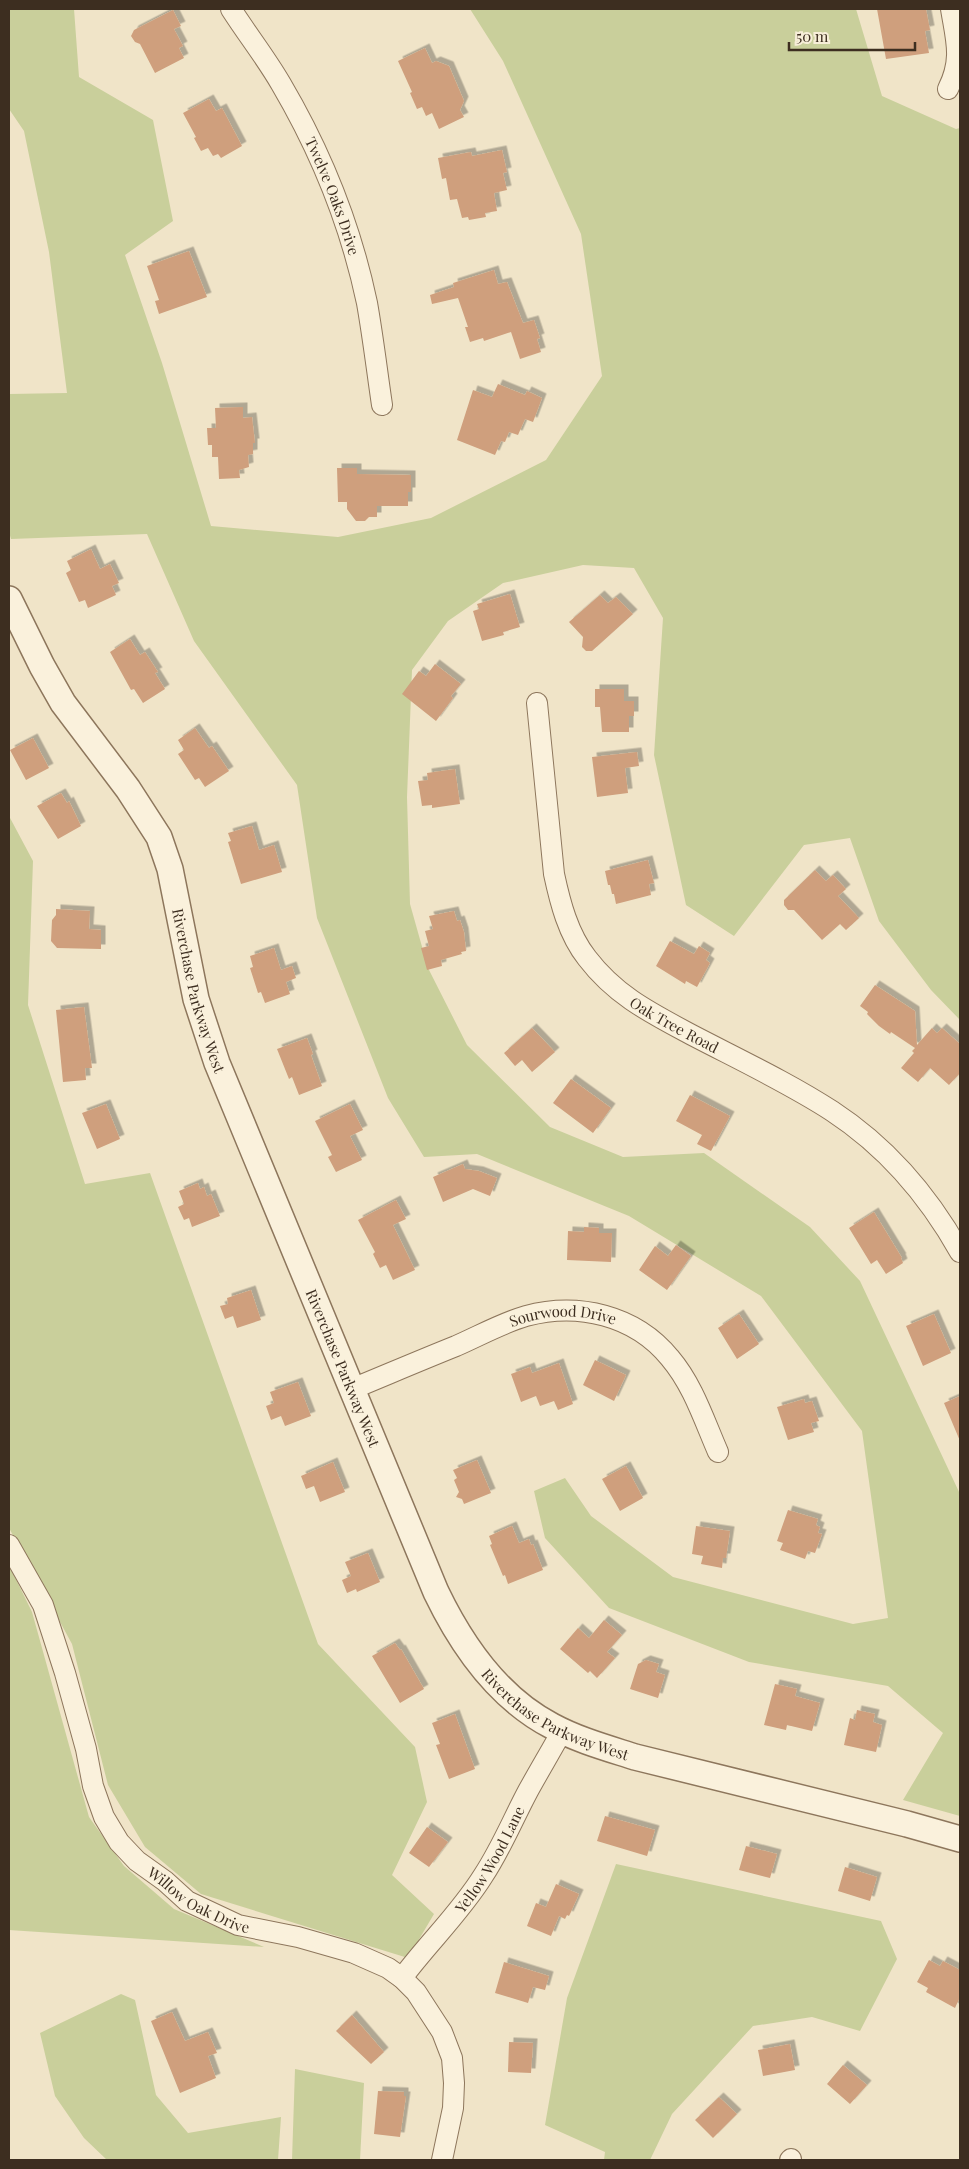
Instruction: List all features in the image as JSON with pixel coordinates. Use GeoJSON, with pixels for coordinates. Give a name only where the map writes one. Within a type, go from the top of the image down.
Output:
{"type":"FeatureCollection","features":[{"type":"Feature","properties":{"kind":"street","name":"Twelve Oaks Drive"},"geometry":{"type":"LineString","coordinates":[[230,9],[285,91],[302,122],[331,185],[351,245],[366,302],[382,405]]}},
{"type":"Feature","properties":{"kind":"street"},"geometry":{"type":"LineString","coordinates":[[948,89],[956,73],[958,56],[951,9]]}},
{"type":"Feature","properties":{"kind":"street","name":"Riverchase Parkway West"},"geometry":{"type":"LineString","coordinates":[[9,599],[42,666],[63,703],[128,789],[159,837],[170,869],[196,999],[217,1063],[436,1592],[453,1628],[476,1660],[518,1704],[550,1725],[596,1745],[635,1757],[915,1826],[960,1839]]}},
{"type":"Feature","properties":{"kind":"street","name":"Oak Tree Road"},"geometry":{"type":"LineString","coordinates":[[537,703],[554,874],[559,899],[586,957],[614,987],[650,1013],[808,1096],[862,1132],[908,1176],[938,1214],[960,1252]]}},
{"type":"Feature","properties":{"kind":"street","name":"Sourwood Drive"},"geometry":{"type":"LineString","coordinates":[[352,1390],[524,1317],[563,1310],[604,1314],[646,1335],[669,1357],[694,1396],[718,1452]]}},
{"type":"Feature","properties":{"kind":"street","name":"Willow Oak Drive"},"geometry":{"type":"LineString","coordinates":[[9,1544],[43,1605],[65,1673],[86,1749],[93,1786],[104,1817],[119,1842],[137,1861],[165,1881],[187,1901],[238,1925],[282,1933],[354,1953],[388,1968],[402,1978],[423,2000],[442,2032],[452,2058],[453,2108],[442,2160]]}},
{"type":"Feature","properties":{"kind":"street","name":"Yellow Wood Lane"},"geometry":{"type":"LineString","coordinates":[[402,1978],[415,1960],[444,1929],[483,1877],[562,1731]]}},
{"type":"Feature","properties":{"kind":"green space"},"geometry":{"type":"Polygon","coordinates":[[[9,9],[74,9],[79,77],[153,120],[173,221],[125,255],[162,363],[211,526],[338,537],[431,518],[546,460],[602,376],[581,234],[503,61],[470,9],[856,9],[882,96],[956,129],[960,128],[960,1020],[931,990],[879,921],[850,838],[804,845],[734,936],[686,905],[654,755],[663,618],[634,568],[583,565],[503,583],[448,621],[412,670],[407,797],[410,904],[428,968],[467,1045],[550,1127],[623,1157],[704,1153],[810,1227],[860,1281],[960,1494],[960,1816],[903,1800],[943,1733],[888,1686],[749,1662],[609,1608],[545,1538],[534,1491],[565,1478],[591,1516],[673,1577],[853,1624],[888,1618],[862,1431],[761,1296],[629,1216],[477,1154],[424,1157],[388,1098],[317,918],[297,785],[194,641],[147,534],[11,539],[9,532],[9,394],[67,393],[49,252],[24,131],[9,109],[9,9]]]}},
{"type":"Feature","properties":{"kind":"green space"},"geometry":{"type":"Polygon","coordinates":[[[9,816],[33,861],[28,1005],[85,1184],[150,1173],[318,1644],[415,1747],[427,1802],[392,1875],[434,1914],[408,1958],[201,1894],[145,1847],[108,1785],[72,1644],[9,1528],[9,816]]]}},
{"type":"Feature","properties":{"kind":"green space"},"geometry":{"type":"Polygon","coordinates":[[[9,1565],[32,1612],[89,1817],[124,1866],[174,1909],[264,1947],[9,1930],[9,1565]]]}},
{"type":"Feature","properties":{"kind":"green space"},"geometry":{"type":"Polygon","coordinates":[[[616,1864],[881,1921],[897,1959],[860,2031],[812,2017],[753,2026],[672,2114],[650,2160],[604,2160],[605,2152],[545,2125],[567,1998],[616,1864]]]}},
{"type":"Feature","properties":{"kind":"green space"},"geometry":{"type":"Polygon","coordinates":[[[121,1994],[135,2000],[156,2095],[188,2133],[281,2117],[278,2160],[107,2160],[84,2138],[55,2096],[40,2033],[121,1994]]]}},
{"type":"Feature","properties":{"kind":"green space"},"geometry":{"type":"Polygon","coordinates":[[[295,2069],[364,2083],[360,2160],[292,2160],[295,2069]]]}},
{"type":"Feature","properties":{"kind":"building"},"geometry":{"type":"Polygon","coordinates":[[[877,9],[926,9],[930,30],[925,31],[929,53],[886,59],[877,9]]]}},
{"type":"Feature","properties":{"kind":"building"},"geometry":{"type":"Polygon","coordinates":[[[173,10],[181,26],[174,29],[183,46],[179,48],[184,58],[155,73],[140,44],[135,42],[131,36],[134,30],[173,10]]]}},
{"type":"Feature","properties":{"kind":"building"},"geometry":{"type":"Polygon","coordinates":[[[425,48],[432,63],[436,61],[449,66],[464,101],[460,110],[464,117],[439,129],[432,113],[426,116],[422,107],[417,109],[410,93],[412,92],[398,61],[425,48]]]}},
{"type":"Feature","properties":{"kind":"building"},"geometry":{"type":"Polygon","coordinates":[[[209,99],[216,111],[222,108],[242,146],[221,158],[218,154],[213,156],[208,148],[201,151],[183,113],[209,99]]]}},
{"type":"Feature","properties":{"kind":"building"},"geometry":{"type":"Polygon","coordinates":[[[502,150],[507,172],[503,173],[507,190],[494,193],[497,211],[485,213],[486,217],[469,220],[468,217],[462,218],[457,199],[450,200],[446,178],[442,179],[438,158],[471,152],[472,156],[502,150]]]}},
{"type":"Feature","properties":{"kind":"building"},"geometry":{"type":"Polygon","coordinates":[[[189,251],[207,297],[159,314],[155,301],[159,300],[147,266],[189,251]]]}},
{"type":"Feature","properties":{"kind":"building"},"geometry":{"type":"Polygon","coordinates":[[[494,270],[498,284],[507,282],[523,323],[534,320],[540,338],[537,339],[541,352],[520,359],[511,332],[484,341],[483,338],[470,342],[465,327],[468,327],[458,298],[432,304],[430,295],[454,287],[453,283],[494,270]]]}},
{"type":"Feature","properties":{"kind":"building"},"geometry":{"type":"Polygon","coordinates":[[[498,384],[525,395],[527,391],[542,398],[533,422],[525,419],[518,435],[509,432],[505,442],[501,441],[495,455],[457,440],[473,390],[492,397],[498,384]]]}},
{"type":"Feature","properties":{"kind":"building"},"geometry":{"type":"Polygon","coordinates":[[[243,407],[243,418],[252,417],[255,443],[253,443],[253,454],[248,455],[249,467],[239,470],[240,478],[219,479],[218,457],[212,457],[212,445],[208,445],[207,428],[216,428],[215,408],[243,407]]]}},
{"type":"Feature","properties":{"kind":"building"},"geometry":{"type":"Polygon","coordinates":[[[337,468],[357,468],[357,474],[411,475],[411,492],[408,492],[408,506],[377,506],[377,517],[369,517],[365,521],[356,521],[347,509],[347,502],[338,502],[337,468]]]}},
{"type":"Feature","properties":{"kind":"building"},"geometry":{"type":"Polygon","coordinates":[[[91,549],[100,569],[110,564],[119,583],[112,586],[116,595],[88,608],[85,600],[79,602],[66,573],[71,570],[67,561],[91,549]]]}},
{"type":"Feature","properties":{"kind":"building"},"geometry":{"type":"Polygon","coordinates":[[[510,594],[520,627],[503,632],[504,635],[482,641],[473,611],[479,609],[477,604],[510,594]]]}},
{"type":"Feature","properties":{"kind":"building"},"geometry":{"type":"Polygon","coordinates":[[[600,595],[608,603],[616,597],[633,614],[592,651],[586,651],[582,647],[583,637],[569,622],[600,595]]]}},
{"type":"Feature","properties":{"kind":"building"},"geometry":{"type":"Polygon","coordinates":[[[130,639],[140,655],[145,652],[158,672],[155,673],[165,689],[143,703],[134,689],[131,690],[110,652],[130,639]]]}},
{"type":"Feature","properties":{"kind":"building"},"geometry":{"type":"Polygon","coordinates":[[[435,664],[461,684],[451,696],[453,698],[436,721],[402,694],[419,671],[426,676],[435,664]]]}},
{"type":"Feature","properties":{"kind":"building"},"geometry":{"type":"Polygon","coordinates":[[[595,689],[624,689],[624,701],[634,701],[634,716],[629,716],[629,732],[602,732],[600,707],[595,707],[595,689]]]}},
{"type":"Feature","properties":{"kind":"building"},"geometry":{"type":"Polygon","coordinates":[[[195,728],[209,748],[212,746],[229,771],[205,787],[199,778],[195,780],[178,754],[184,750],[178,740],[195,728]]]}},
{"type":"Feature","properties":{"kind":"building"},"geometry":{"type":"Polygon","coordinates":[[[33,738],[49,768],[26,780],[10,750],[33,738]]]}},
{"type":"Feature","properties":{"kind":"building"},"geometry":{"type":"Polygon","coordinates":[[[637,752],[639,766],[625,768],[628,793],[597,797],[592,757],[637,752]]]}},
{"type":"Feature","properties":{"kind":"building"},"geometry":{"type":"Polygon","coordinates":[[[455,769],[460,804],[432,808],[432,805],[422,806],[418,781],[428,780],[427,773],[455,769]]]}},
{"type":"Feature","properties":{"kind":"building"},"geometry":{"type":"Polygon","coordinates":[[[61,793],[67,803],[69,801],[81,826],[58,839],[37,806],[61,793]]]}},
{"type":"Feature","properties":{"kind":"building"},"geometry":{"type":"Polygon","coordinates":[[[252,826],[259,850],[274,845],[282,872],[241,884],[228,842],[231,841],[228,833],[252,826]]]}},
{"type":"Feature","properties":{"kind":"building"},"geometry":{"type":"Polygon","coordinates":[[[648,860],[654,883],[649,884],[651,895],[616,904],[614,894],[612,894],[610,885],[608,885],[605,871],[648,860]]]}},
{"type":"Feature","properties":{"kind":"building"},"geometry":{"type":"Polygon","coordinates":[[[815,870],[826,881],[833,875],[846,889],[838,896],[859,918],[846,930],[840,924],[822,940],[794,910],[788,910],[784,905],[784,900],[815,870]]]}},
{"type":"Feature","properties":{"kind":"building"},"geometry":{"type":"Polygon","coordinates":[[[56,909],[90,911],[89,929],[101,930],[101,949],[57,948],[51,941],[52,920],[56,915],[56,909]]]}},
{"type":"Feature","properties":{"kind":"building"},"geometry":{"type":"Polygon","coordinates":[[[454,911],[457,921],[460,920],[464,932],[466,951],[441,960],[442,966],[427,970],[421,948],[429,946],[425,931],[433,929],[429,916],[454,911]]]}},
{"type":"Feature","properties":{"kind":"building"},"geometry":{"type":"Polygon","coordinates":[[[670,941],[694,954],[699,946],[710,953],[706,960],[710,963],[697,987],[686,981],[685,984],[656,966],[670,941]]]}},
{"type":"Feature","properties":{"kind":"building"},"geometry":{"type":"Polygon","coordinates":[[[274,948],[281,970],[292,966],[296,978],[286,982],[290,994],[265,1003],[261,992],[258,993],[250,968],[253,967],[250,956],[274,948]]]}},
{"type":"Feature","properties":{"kind":"building"},"geometry":{"type":"Polygon","coordinates":[[[875,985],[915,1011],[917,1045],[932,1028],[937,1033],[942,1028],[960,1044],[960,1073],[949,1085],[930,1068],[918,1082],[901,1068],[914,1053],[912,1051],[915,1048],[879,1026],[867,1014],[868,1012],[860,1006],[875,985]]]}},
{"type":"Feature","properties":{"kind":"building"},"geometry":{"type":"Polygon","coordinates":[[[84,1007],[92,1068],[85,1068],[86,1080],[63,1082],[56,1010],[84,1007]]]}},
{"type":"Feature","properties":{"kind":"building"},"geometry":{"type":"Polygon","coordinates":[[[532,1028],[555,1052],[532,1072],[522,1060],[515,1066],[504,1053],[532,1028]]]}},
{"type":"Feature","properties":{"kind":"building"},"geometry":{"type":"Polygon","coordinates":[[[307,1038],[322,1086],[299,1095],[292,1077],[289,1079],[277,1049],[307,1038]]]}},
{"type":"Feature","properties":{"kind":"building"},"geometry":{"type":"Polygon","coordinates":[[[571,1079],[611,1108],[593,1133],[553,1103],[571,1079]]]}},
{"type":"Feature","properties":{"kind":"building"},"geometry":{"type":"Polygon","coordinates":[[[690,1095],[730,1116],[711,1151],[697,1144],[702,1135],[676,1121],[690,1095]]]}},
{"type":"Feature","properties":{"kind":"building"},"geometry":{"type":"Polygon","coordinates":[[[106,1104],[120,1139],[97,1149],[82,1113],[106,1104]]]}},
{"type":"Feature","properties":{"kind":"building"},"geometry":{"type":"Polygon","coordinates":[[[350,1104],[363,1130],[350,1136],[362,1160],[336,1172],[328,1157],[332,1155],[315,1121],[350,1104]]]}},
{"type":"Feature","properties":{"kind":"building"},"geometry":{"type":"Polygon","coordinates":[[[463,1164],[465,1169],[479,1171],[497,1178],[490,1196],[473,1189],[443,1202],[433,1177],[463,1164]]]}},
{"type":"Feature","properties":{"kind":"building"},"geometry":{"type":"Polygon","coordinates":[[[198,1183],[200,1189],[204,1187],[207,1196],[211,1194],[220,1216],[192,1227],[189,1218],[184,1220],[178,1207],[184,1204],[179,1191],[198,1183]]]}},
{"type":"Feature","properties":{"kind":"building"},"geometry":{"type":"Polygon","coordinates":[[[396,1200],[406,1219],[393,1225],[415,1270],[393,1280],[386,1265],[380,1268],[373,1254],[375,1252],[358,1220],[396,1200]]]}},
{"type":"Feature","properties":{"kind":"building"},"geometry":{"type":"Polygon","coordinates":[[[874,1212],[902,1258],[903,1263],[886,1274],[877,1260],[871,1264],[849,1228],[874,1212]]]}},
{"type":"Feature","properties":{"kind":"building"},"geometry":{"type":"Polygon","coordinates":[[[584,1227],[599,1228],[599,1233],[612,1233],[611,1262],[567,1260],[568,1231],[584,1232],[584,1227]]]}},
{"type":"Feature","properties":{"kind":"building"},"geometry":{"type":"Polygon","coordinates":[[[676,1245],[691,1256],[667,1290],[639,1270],[655,1246],[668,1256],[676,1245]]]}},
{"type":"Feature","properties":{"kind":"building"},"geometry":{"type":"Polygon","coordinates":[[[251,1290],[261,1320],[237,1328],[233,1316],[225,1319],[220,1306],[228,1304],[227,1298],[251,1290]]]}},
{"type":"Feature","properties":{"kind":"building"},"geometry":{"type":"Polygon","coordinates":[[[739,1314],[759,1344],[737,1359],[718,1328],[739,1314]]]}},
{"type":"Feature","properties":{"kind":"building"},"geometry":{"type":"Polygon","coordinates":[[[934,1314],[951,1353],[923,1366],[906,1326],[934,1314]]]}},
{"type":"Feature","properties":{"kind":"building"},"geometry":{"type":"Polygon","coordinates":[[[595,1360],[626,1375],[614,1401],[583,1385],[595,1360]]]}},
{"type":"Feature","properties":{"kind":"building"},"geometry":{"type":"Polygon","coordinates":[[[559,1363],[573,1404],[558,1410],[554,1401],[540,1406],[536,1396],[521,1402],[511,1374],[530,1367],[532,1373],[559,1363]]]}},
{"type":"Feature","properties":{"kind":"building"},"geometry":{"type":"Polygon","coordinates":[[[298,1382],[311,1416],[285,1426],[281,1416],[271,1420],[266,1406],[274,1403],[270,1392],[298,1382]]]}},
{"type":"Feature","properties":{"kind":"building"},"geometry":{"type":"Polygon","coordinates":[[[960,1396],[960,1441],[944,1403],[960,1396]]]}},
{"type":"Feature","properties":{"kind":"building"},"geometry":{"type":"Polygon","coordinates":[[[804,1399],[805,1403],[812,1401],[819,1421],[811,1423],[814,1432],[788,1440],[777,1407],[804,1399]]]}},
{"type":"Feature","properties":{"kind":"building"},"geometry":{"type":"Polygon","coordinates":[[[477,1460],[491,1493],[464,1504],[462,1499],[456,1497],[459,1492],[454,1480],[457,1478],[453,1470],[477,1460]]]}},
{"type":"Feature","properties":{"kind":"building"},"geometry":{"type":"Polygon","coordinates":[[[333,1462],[345,1492],[320,1502],[314,1486],[306,1489],[301,1476],[333,1462]]]}},
{"type":"Feature","properties":{"kind":"building"},"geometry":{"type":"Polygon","coordinates":[[[626,1466],[643,1498],[620,1511],[602,1479],[626,1466]]]}},
{"type":"Feature","properties":{"kind":"building"},"geometry":{"type":"Polygon","coordinates":[[[788,1510],[818,1519],[816,1525],[820,1527],[818,1533],[822,1534],[815,1553],[808,1551],[805,1559],[780,1550],[783,1543],[777,1541],[788,1510]]]}},
{"type":"Feature","properties":{"kind":"building"},"geometry":{"type":"Polygon","coordinates":[[[512,1526],[519,1543],[529,1539],[531,1545],[533,1544],[543,1570],[508,1584],[490,1545],[492,1544],[489,1536],[512,1526]]]}},
{"type":"Feature","properties":{"kind":"building"},"geometry":{"type":"Polygon","coordinates":[[[696,1526],[730,1531],[726,1558],[723,1558],[722,1568],[701,1564],[703,1556],[692,1554],[696,1526]]]}},
{"type":"Feature","properties":{"kind":"building"},"geometry":{"type":"Polygon","coordinates":[[[368,1553],[380,1582],[357,1592],[356,1589],[347,1593],[342,1580],[351,1576],[345,1562],[368,1553]]]}},
{"type":"Feature","properties":{"kind":"building"},"geometry":{"type":"Polygon","coordinates":[[[604,1620],[622,1635],[607,1652],[615,1658],[597,1678],[590,1671],[588,1673],[560,1649],[578,1628],[589,1638],[604,1620]]]}},
{"type":"Feature","properties":{"kind":"building"},"geometry":{"type":"Polygon","coordinates":[[[395,1643],[401,1649],[424,1689],[400,1703],[372,1656],[395,1643]]]}},
{"type":"Feature","properties":{"kind":"building"},"geometry":{"type":"Polygon","coordinates":[[[646,1660],[659,1664],[656,1672],[665,1675],[658,1698],[630,1689],[638,1664],[646,1660]]]}},
{"type":"Feature","properties":{"kind":"building"},"geometry":{"type":"Polygon","coordinates":[[[775,1684],[797,1689],[795,1696],[820,1703],[812,1731],[787,1725],[786,1730],[764,1725],[775,1684]]]}},
{"type":"Feature","properties":{"kind":"building"},"geometry":{"type":"Polygon","coordinates":[[[857,1710],[875,1714],[873,1722],[882,1725],[876,1752],[844,1745],[850,1718],[855,1720],[857,1710]]]}},
{"type":"Feature","properties":{"kind":"building"},"geometry":{"type":"Polygon","coordinates":[[[455,1714],[475,1769],[449,1779],[436,1745],[440,1744],[432,1723],[455,1714]]]}},
{"type":"Feature","properties":{"kind":"building"},"geometry":{"type":"Polygon","coordinates":[[[605,1816],[655,1830],[647,1856],[597,1841],[605,1816]]]}},
{"type":"Feature","properties":{"kind":"building"},"geometry":{"type":"Polygon","coordinates":[[[427,1827],[448,1842],[429,1867],[409,1853],[427,1827]]]}},
{"type":"Feature","properties":{"kind":"building"},"geometry":{"type":"Polygon","coordinates":[[[746,1846],[777,1854],[770,1878],[739,1870],[746,1846]]]}},
{"type":"Feature","properties":{"kind":"building"},"geometry":{"type":"Polygon","coordinates":[[[845,1867],[877,1877],[870,1901],[838,1891],[845,1867]]]}},
{"type":"Feature","properties":{"kind":"building"},"geometry":{"type":"Polygon","coordinates":[[[556,1884],[579,1894],[569,1916],[567,1915],[565,1919],[559,1916],[551,1936],[527,1926],[536,1903],[546,1907],[556,1884]]]}},
{"type":"Feature","properties":{"kind":"building"},"geometry":{"type":"Polygon","coordinates":[[[929,1960],[940,1966],[943,1961],[960,1970],[960,1997],[955,2008],[926,1992],[928,1988],[917,1982],[929,1960]]]}},
{"type":"Feature","properties":{"kind":"building"},"geometry":{"type":"Polygon","coordinates":[[[504,1962],[549,1976],[545,1990],[533,1987],[528,2003],[495,1993],[504,1962]]]}},
{"type":"Feature","properties":{"kind":"building"},"geometry":{"type":"Polygon","coordinates":[[[172,2012],[185,2041],[208,2032],[217,2053],[208,2056],[216,2078],[180,2093],[151,2021],[172,2012]]]}},
{"type":"Feature","properties":{"kind":"building"},"geometry":{"type":"Polygon","coordinates":[[[352,2015],[384,2052],[371,2064],[336,2031],[352,2015]]]}},
{"type":"Feature","properties":{"kind":"building"},"geometry":{"type":"Polygon","coordinates":[[[509,2042],[533,2043],[531,2073],[508,2072],[509,2042]]]}},
{"type":"Feature","properties":{"kind":"building"},"geometry":{"type":"Polygon","coordinates":[[[790,2044],[795,2070],[763,2076],[758,2050],[790,2044]]]}},
{"type":"Feature","properties":{"kind":"building"},"geometry":{"type":"Polygon","coordinates":[[[843,2065],[867,2085],[850,2104],[827,2084],[843,2065]]]}},
{"type":"Feature","properties":{"kind":"building"},"geometry":{"type":"Polygon","coordinates":[[[378,2091],[404,2092],[404,2096],[406,2096],[400,2137],[374,2134],[378,2091]]]}},
{"type":"Feature","properties":{"kind":"building"},"geometry":{"type":"Polygon","coordinates":[[[719,2097],[737,2114],[713,2138],[695,2120],[719,2097]]]}}]}
